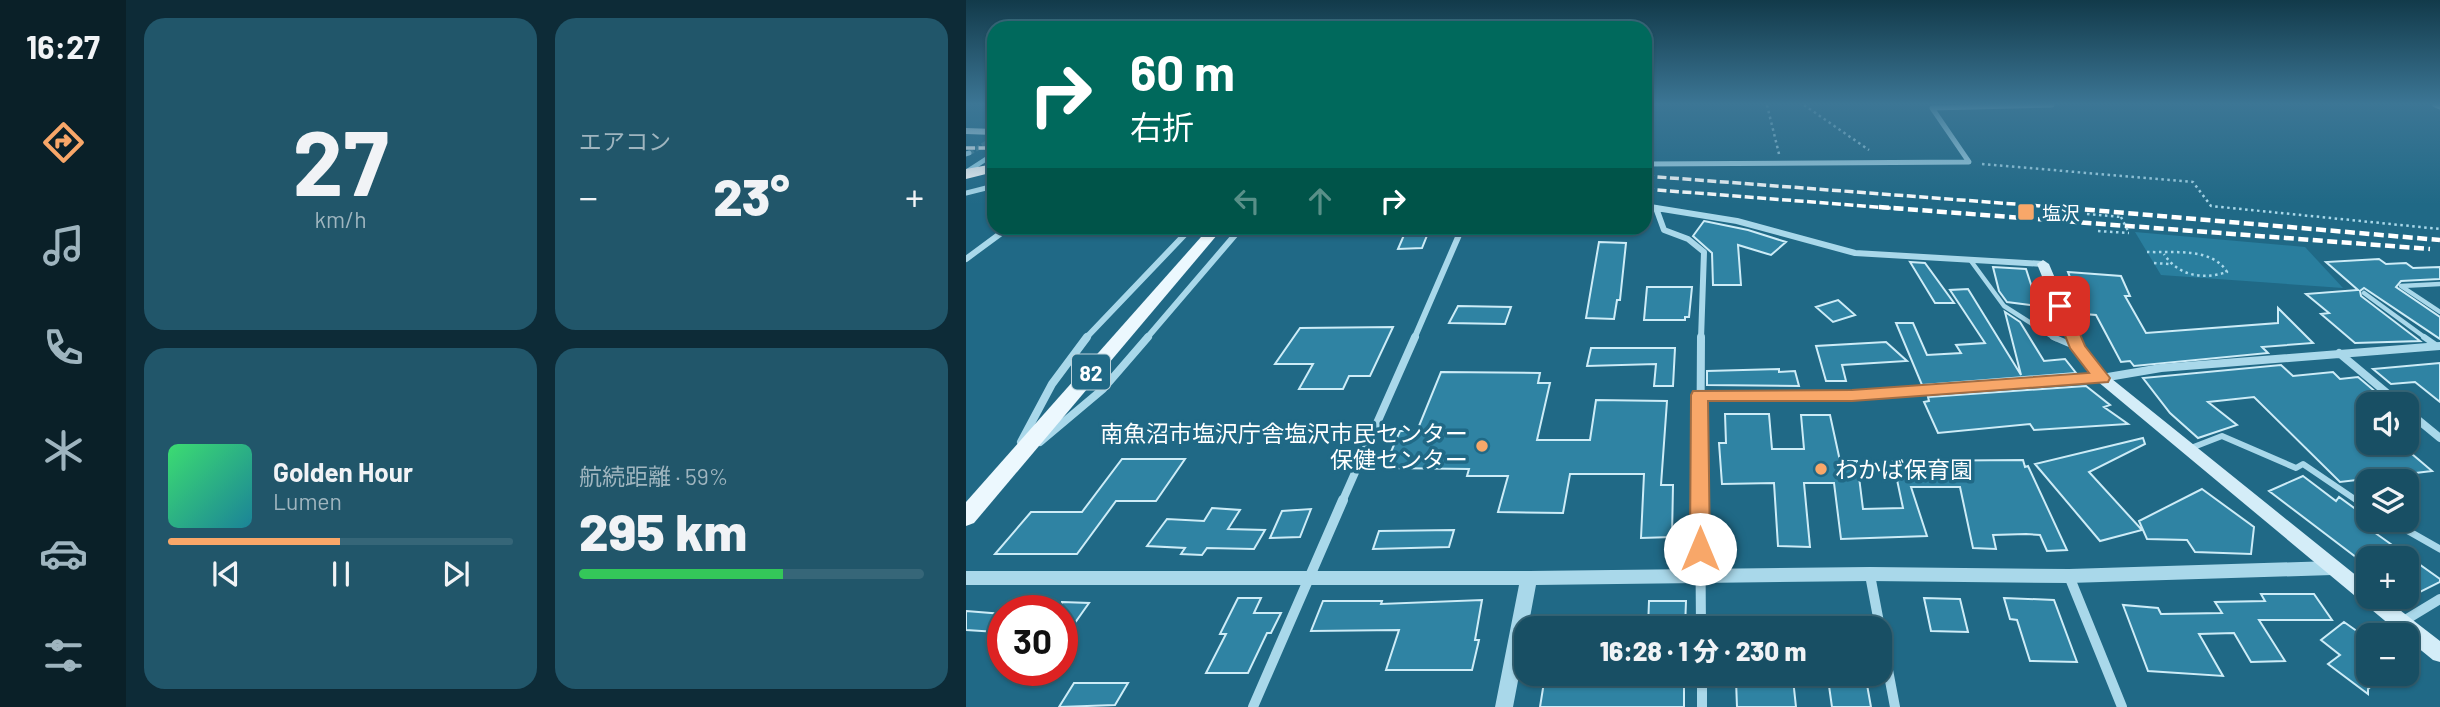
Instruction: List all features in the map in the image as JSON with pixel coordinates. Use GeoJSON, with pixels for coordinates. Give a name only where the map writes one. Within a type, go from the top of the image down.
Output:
{"type":"FeatureCollection","features":[{"type":"Feature","properties":{"kind":"highway"},"geometry":{"type":"LineString","coordinates":[[967,158],[987,159]]}},
{"type":"Feature","properties":{"kind":"highway"},"geometry":{"type":"LineString","coordinates":[[966,174],[987,170]]}},
{"type":"Feature","properties":{"kind":"main road","name":"82"},"geometry":{"type":"LineString","coordinates":[[966,517],[1210,235]]}},
{"type":"Feature","properties":{"kind":"main road"},"geometry":{"type":"LineString","coordinates":[[2043,264],[2078,348],[2102,378],[2401,623]]}},
{"type":"Feature","properties":{"kind":"main road"},"geometry":{"type":"LineString","coordinates":[[2419,637],[2440,653]]}},
{"type":"Feature","properties":{"kind":"street"},"geometry":{"type":"LineString","coordinates":[[1953,138],[1969,162]]}},
{"type":"Feature","properties":{"kind":"street"},"geometry":{"type":"LineString","coordinates":[[1652,164],[1969,162]]}},
{"type":"Feature","properties":{"kind":"street"},"geometry":{"type":"LineString","coordinates":[[966,193],[987,188]]}},
{"type":"Feature","properties":{"kind":"street"},"geometry":{"type":"LineString","coordinates":[[1652,207],[1737,221],[1855,253],[2043,264]]}},
{"type":"Feature","properties":{"kind":"street"},"geometry":{"type":"LineString","coordinates":[[1656,208],[1664,230],[1688,239],[1704,252],[1699,395],[1701,616]]}},
{"type":"Feature","properties":{"kind":"street"},"geometry":{"type":"LineString","coordinates":[[966,259],[999,235]]}},
{"type":"Feature","properties":{"kind":"street"},"geometry":{"type":"LineString","coordinates":[[1007,470],[1052,384],[1076,348],[1184,235]]}},
{"type":"Feature","properties":{"kind":"street"},"geometry":{"type":"LineString","coordinates":[[1007,470],[1103,389],[1235,235]]}},
{"type":"Feature","properties":{"kind":"street"},"geometry":{"type":"LineString","coordinates":[[1252,707],[1459,235]]}},
{"type":"Feature","properties":{"kind":"street"},"geometry":{"type":"LineString","coordinates":[[1699,395],[1852,395],[2102,378],[2161,368],[2438,346]]}},
{"type":"Feature","properties":{"kind":"street"},"geometry":{"type":"LineString","coordinates":[[2340,352],[2386,392]]}},
{"type":"Feature","properties":{"kind":"street"},"geometry":{"type":"LineString","coordinates":[[2419,421],[2440,438]]}},
{"type":"Feature","properties":{"kind":"street"},"geometry":{"type":"LineString","coordinates":[[966,578],[1529,578],[1870,574],[2069,576],[2332,568]]}},
{"type":"Feature","properties":{"kind":"street"},"geometry":{"type":"LineString","coordinates":[[1870,574],[1895,707]]}},
{"type":"Feature","properties":{"kind":"street"},"geometry":{"type":"LineString","coordinates":[[2069,576],[2122,707]]}},
{"type":"Feature","properties":{"kind":"street"},"geometry":{"type":"LineString","coordinates":[[1504,707],[1529,578]]}},
{"type":"Feature","properties":{"kind":"street"},"geometry":{"type":"LineString","coordinates":[[2401,623],[2440,599]]}},
{"type":"Feature","properties":{"kind":"street"},"geometry":{"type":"LineString","coordinates":[[1702,686],[1702,707]]}},
{"type":"Feature","properties":{"kind":"lane"},"geometry":{"type":"LineString","coordinates":[[1971,261],[2004,306],[2057,339],[2078,348]]}},
{"type":"Feature","properties":{"kind":"lane"},"geometry":{"type":"LineString","coordinates":[[2440,284],[2401,286],[2440,313]]}},
{"type":"Feature","properties":{"kind":"lane"},"geometry":{"type":"LineString","coordinates":[[2364,293],[2438,346]]}},
{"type":"Feature","properties":{"kind":"lane"},"geometry":{"type":"LineString","coordinates":[[2188,449],[2222,436],[2296,468],[2302,464],[2356,500]]}},
{"type":"Feature","properties":{"kind":"lane"},"geometry":{"type":"LineString","coordinates":[[2410,532],[2440,549]]}},
{"type":"Feature","properties":{"kind":"path"},"geometry":{"type":"LineString","coordinates":[[1775,138],[1781,163]]}},
{"type":"Feature","properties":{"kind":"path"},"geometry":{"type":"LineString","coordinates":[[1851,138],[1884,161]]}},
{"type":"Feature","properties":{"kind":"path"},"geometry":{"type":"LineString","coordinates":[[1969,162],[2193,183],[2211,206],[2440,229]]}},
{"type":"Feature","properties":{"kind":"path"},"geometry":{"type":"LineString","coordinates":[[2087,214],[2122,218],[2129,233],[2098,231]]}},
{"type":"Feature","properties":{"kind":"path"},"geometry":{"type":"LineString","coordinates":[[2147,252],[2209,258],[2223,264],[2227,272],[2210,277],[2185,273],[2169,264],[2154,263]]}},
{"type":"Feature","properties":{"kind":"path"},"geometry":{"type":"LineString","coordinates":[[2164,254],[2169,264]]}},
{"type":"Feature","properties":{"kind":"shaded area"},"geometry":{"type":"Polygon","coordinates":[[[2135,232],[2305,247],[2343,288],[2161,275],[2135,232]]]}},
{"type":"Feature","properties":{"kind":"building"},"geometry":{"type":"Polygon","coordinates":[[[1704,221],[1748,230],[1786,242],[1771,255],[1738,245],[1741,285],[1713,285],[1712,253],[1693,236],[1704,221]]]}},
{"type":"Feature","properties":{"kind":"building"},"geometry":{"type":"Polygon","coordinates":[[[1404,235],[1427,235],[1422,248],[1398,249],[1404,235]]]}},
{"type":"Feature","properties":{"kind":"building"},"geometry":{"type":"Polygon","coordinates":[[[1599,242],[1626,243],[1620,300],[1617,300],[1614,319],[1586,318],[1599,242]]]}},
{"type":"Feature","properties":{"kind":"building"},"geometry":{"type":"Polygon","coordinates":[[[2379,259],[2386,264],[2406,263],[2413,268],[2440,267],[2440,279],[2401,281],[2396,287],[2440,317],[2440,339],[2364,288],[2360,291],[2361,296],[2420,341],[2355,343],[2321,314],[2329,313],[2306,294],[2358,290],[2326,262],[2379,259]]]}},
{"type":"Feature","properties":{"kind":"building"},"geometry":{"type":"Polygon","coordinates":[[[1910,262],[1925,263],[1954,303],[1935,303],[1910,262]]]}},
{"type":"Feature","properties":{"kind":"building"},"geometry":{"type":"Polygon","coordinates":[[[1993,267],[2026,269],[2038,306],[2007,302],[1999,291],[1993,267]]]}},
{"type":"Feature","properties":{"kind":"building"},"geometry":{"type":"Polygon","coordinates":[[[2068,272],[2121,276],[2130,296],[2125,296],[2146,333],[2278,323],[2278,308],[2313,343],[2262,347],[2268,353],[2134,366],[2130,361],[2121,362],[2096,315],[2084,314],[2068,272]]]}},
{"type":"Feature","properties":{"kind":"building"},"geometry":{"type":"Polygon","coordinates":[[[1647,287],[1692,287],[1689,317],[1685,317],[1685,320],[1644,320],[1647,287]]]}},
{"type":"Feature","properties":{"kind":"building"},"geometry":{"type":"Polygon","coordinates":[[[1968,289],[2021,375],[2005,312],[2020,322],[2044,361],[2065,359],[2076,373],[1922,385],[1896,323],[1913,323],[1927,355],[1961,353],[1956,345],[1985,343],[1950,290],[1968,289]]]}},
{"type":"Feature","properties":{"kind":"building"},"geometry":{"type":"Polygon","coordinates":[[[1838,300],[1855,315],[1833,322],[1816,307],[1838,300]]]}},
{"type":"Feature","properties":{"kind":"building"},"geometry":{"type":"Polygon","coordinates":[[[1458,306],[1511,307],[1505,324],[1449,323],[1458,306]]]}},
{"type":"Feature","properties":{"kind":"building"},"geometry":{"type":"Polygon","coordinates":[[[1393,327],[1370,376],[1349,376],[1343,389],[1299,389],[1313,364],[1275,364],[1300,328],[1393,327]]]}},
{"type":"Feature","properties":{"kind":"building"},"geometry":{"type":"Polygon","coordinates":[[[1886,342],[1907,361],[1842,365],[1846,381],[1826,381],[1816,346],[1886,342]]]}},
{"type":"Feature","properties":{"kind":"building"},"geometry":{"type":"Polygon","coordinates":[[[1591,348],[1675,348],[1673,386],[1654,386],[1656,364],[1587,366],[1591,348]]]}},
{"type":"Feature","properties":{"kind":"building"},"geometry":{"type":"Polygon","coordinates":[[[2440,363],[2440,402],[2415,382],[2391,384],[2373,369],[2440,363]]]}},
{"type":"Feature","properties":{"kind":"building"},"geometry":{"type":"Polygon","coordinates":[[[2281,365],[2293,376],[2333,372],[2340,379],[2358,377],[2376,392],[2356,392],[2356,455],[2413,455],[2432,471],[2356,469],[2356,480],[2340,482],[2254,397],[2208,402],[2237,425],[2198,438],[2170,413],[2143,378],[2281,365]]]}},
{"type":"Feature","properties":{"kind":"building"},"geometry":{"type":"Polygon","coordinates":[[[1779,369],[1779,372],[1795,371],[1799,386],[1707,385],[1707,371],[1779,369]]]}},
{"type":"Feature","properties":{"kind":"building","name":"南魚沼市塩沢庁舎塩沢市民センター 保健センター"},"geometry":{"type":"Polygon","coordinates":[[[1441,372],[1540,373],[1538,383],[1550,383],[1537,440],[1590,440],[1596,400],[1667,401],[1661,485],[1673,485],[1672,537],[1641,538],[1644,474],[1570,474],[1563,513],[1498,512],[1508,476],[1467,476],[1469,469],[1384,468],[1400,431],[1417,431],[1441,372]]]}},
{"type":"Feature","properties":{"kind":"building"},"geometry":{"type":"Polygon","coordinates":[[[2086,386],[2110,405],[2104,407],[2128,424],[2034,430],[2030,424],[1938,433],[1924,402],[1929,401],[1928,397],[2086,386]]]}},
{"type":"Feature","properties":{"kind":"building"},"geometry":{"type":"Polygon","coordinates":[[[1725,414],[1769,414],[1772,449],[1804,449],[1801,415],[1830,415],[1840,461],[1857,461],[1863,509],[1903,508],[1893,461],[2023,460],[2067,550],[2047,551],[2040,535],[2026,534],[1993,535],[1996,549],[1973,548],[1960,487],[1911,487],[1927,536],[1841,539],[1834,483],[1804,483],[1810,547],[1778,546],[1774,483],[1722,484],[1719,443],[1726,443],[1725,414]]]}},
{"type":"Feature","properties":{"kind":"building"},"geometry":{"type":"Polygon","coordinates":[[[2143,438],[2145,444],[2089,472],[2142,530],[2100,541],[2035,464],[2143,438]]]}},
{"type":"Feature","properties":{"kind":"building"},"geometry":{"type":"Polygon","coordinates":[[[1122,459],[1185,459],[1156,501],[1116,501],[1077,554],[995,554],[1031,512],[1082,512],[1122,459]]]}},
{"type":"Feature","properties":{"kind":"building"},"geometry":{"type":"Polygon","coordinates":[[[2303,476],[2336,501],[2339,497],[2356,509],[2356,532],[2374,532],[2394,546],[2356,546],[2356,557],[2269,491],[2303,476]]]}},
{"type":"Feature","properties":{"kind":"building"},"geometry":{"type":"Polygon","coordinates":[[[2202,489],[2254,527],[2251,554],[2195,552],[2187,540],[2147,539],[2139,521],[2202,489]]]}},
{"type":"Feature","properties":{"kind":"building"},"geometry":{"type":"Polygon","coordinates":[[[1212,508],[1240,510],[1228,529],[1265,530],[1254,549],[1207,548],[1202,555],[1181,554],[1185,548],[1147,546],[1167,519],[1204,521],[1212,508]]]}},
{"type":"Feature","properties":{"kind":"building"},"geometry":{"type":"Polygon","coordinates":[[[1311,509],[1300,537],[1270,538],[1282,511],[1311,509]]]}},
{"type":"Feature","properties":{"kind":"building"},"geometry":{"type":"Polygon","coordinates":[[[1454,530],[1449,547],[1373,549],[1379,531],[1454,530]]]}},
{"type":"Feature","properties":{"kind":"building"},"geometry":{"type":"Polygon","coordinates":[[[2419,564],[2440,579],[2440,582],[2419,592],[2419,564]]]}},
{"type":"Feature","properties":{"kind":"building"},"geometry":{"type":"Polygon","coordinates":[[[2261,594],[2314,594],[2332,620],[2259,620],[2285,661],[2251,662],[2234,633],[2199,634],[2223,676],[2148,671],[2123,605],[2158,608],[2161,614],[2222,613],[2215,602],[2265,601],[2261,594]]]}},
{"type":"Feature","properties":{"kind":"building"},"geometry":{"type":"Polygon","coordinates":[[[1238,598],[1261,598],[1254,613],[1281,613],[1271,633],[1267,633],[1248,673],[1206,673],[1226,634],[1220,634],[1238,598]]]}},
{"type":"Feature","properties":{"kind":"building"},"geometry":{"type":"Polygon","coordinates":[[[1924,598],[1960,599],[1968,632],[1931,631],[1924,598]]]}},
{"type":"Feature","properties":{"kind":"building"},"geometry":{"type":"Polygon","coordinates":[[[2004,598],[2054,600],[2077,662],[2030,661],[2017,620],[2010,619],[2004,598]]]}},
{"type":"Feature","properties":{"kind":"building"},"geometry":{"type":"Polygon","coordinates":[[[1482,600],[1475,640],[1479,640],[1472,670],[1386,670],[1399,630],[1311,631],[1323,601],[1382,601],[1381,604],[1482,600]]]}},
{"type":"Feature","properties":{"kind":"building"},"geometry":{"type":"Polygon","coordinates":[[[1649,601],[1686,601],[1685,616],[1648,616],[1649,601]]]}},
{"type":"Feature","properties":{"kind":"building"},"geometry":{"type":"Polygon","coordinates":[[[1078,603],[1089,603],[1078,618],[1078,603]]]}},
{"type":"Feature","properties":{"kind":"building"},"geometry":{"type":"Polygon","coordinates":[[[966,611],[987,613],[987,631],[966,630],[966,611]]]}},
{"type":"Feature","properties":{"kind":"building"},"geometry":{"type":"Polygon","coordinates":[[[2344,622],[2356,630],[2356,685],[2328,664],[2340,655],[2321,640],[2344,622]]]}},
{"type":"Feature","properties":{"kind":"building"},"geometry":{"type":"Polygon","coordinates":[[[1078,683],[1128,683],[1115,705],[1059,707],[1072,686],[1078,686],[1078,683]]]}},
{"type":"Feature","properties":{"kind":"building"},"geometry":{"type":"Polygon","coordinates":[[[1543,686],[1684,686],[1684,707],[1540,707],[1543,686]]]}},
{"type":"Feature","properties":{"kind":"building"},"geometry":{"type":"Polygon","coordinates":[[[1736,686],[1794,686],[1796,707],[1737,707],[1736,686]]]}},
{"type":"Feature","properties":{"kind":"building"},"geometry":{"type":"Polygon","coordinates":[[[1829,686],[1867,686],[1871,707],[1832,707],[1829,686]]]}},
{"type":"Feature","properties":{"kind":"building"},"geometry":{"type":"Polygon","coordinates":[[[2357,686],[2371,686],[2368,694],[2357,686]]]}},
{"type":"Feature","properties":{"kind":"waterway"},"geometry":{"type":"LineString","coordinates":[[966,172],[987,158]]}},
{"type":"Feature","properties":{"kind":"tunnel"},"geometry":{"type":"LineString","coordinates":[[969,153],[987,143]]}},
{"type":"Feature","properties":{"kind":"railway"},"geometry":{"type":"LineString","coordinates":[[966,148],[987,148]]}},
{"type":"Feature","properties":{"kind":"railway"},"geometry":{"type":"LineString","coordinates":[[1652,177],[2074,209]]}},
{"type":"Feature","properties":{"kind":"railway"},"geometry":{"type":"LineString","coordinates":[[1652,190],[1902,209]]}},
{"type":"Feature","properties":{"kind":"railway"},"geometry":{"type":"LineString","coordinates":[[1879,207],[2430,249]]}},
{"type":"Feature","properties":{"kind":"railway"},"geometry":{"type":"LineString","coordinates":[[2056,207],[2074,209]]}},
{"type":"Feature","properties":{"kind":"railway"},"geometry":{"type":"LineString","coordinates":[[2074,209],[2080,209]]}},
{"type":"Feature","properties":{"kind":"railway"},"geometry":{"type":"LineString","coordinates":[[2074,209],[2440,240]]}},
{"type":"Feature","properties":{"kind":"place","name":"塩沢"},"geometry":{"type":"Point","coordinates":[2026,212]}},
{"type":"Feature","properties":{"kind":"place","name":"南魚沼市塩沢庁舎塩沢市民センター 保健センター"},"geometry":{"type":"Point","coordinates":[1482,446]}},
{"type":"Feature","properties":{"kind":"place","name":"わかば保育園"},"geometry":{"type":"Point","coordinates":[1821,469]}},
{"type":"Feature","properties":{"kind":"route"},"geometry":{"type":"LineString","coordinates":[[1700,549],[1699,395],[1852,395],[2102,378],[2078,348],[2060,306]]}}]}
